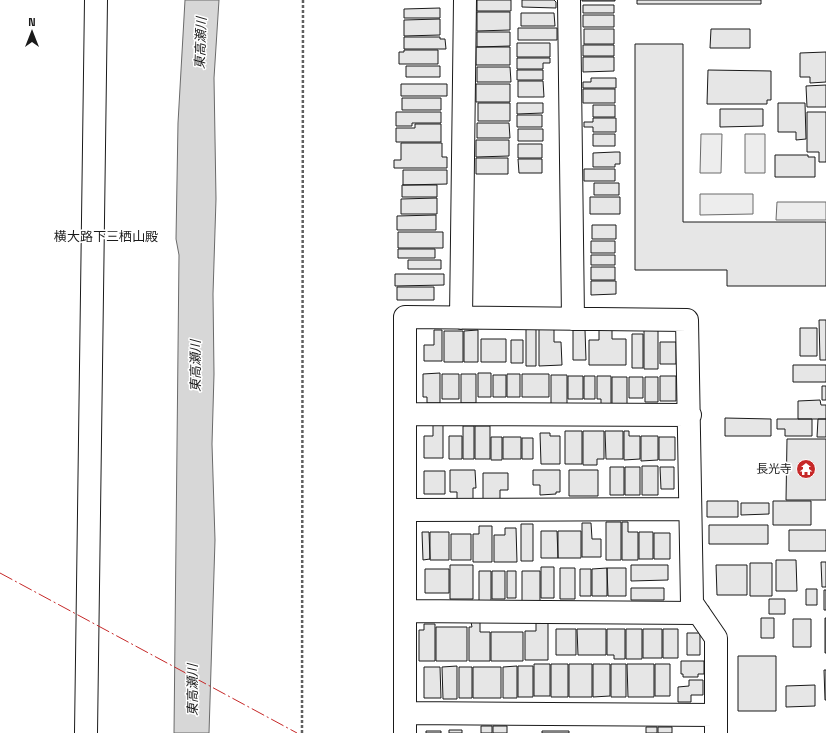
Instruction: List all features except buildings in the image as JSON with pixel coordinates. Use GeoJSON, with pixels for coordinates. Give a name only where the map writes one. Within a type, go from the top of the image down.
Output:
{"type":"FeatureCollection","features":[{"type":"Feature","properties":{"kind":"street"},"geometry":{"type":"LineString","coordinates":[[86,733],[96,0]]}},
{"type":"Feature","properties":{"kind":"street"},"geometry":{"type":"LineString","coordinates":[[461,318],[465,0]]}},
{"type":"Feature","properties":{"kind":"street"},"geometry":{"type":"LineString","coordinates":[[569,0],[573,319]]}},
{"type":"Feature","properties":{"kind":"street"},"geometry":{"type":"LineString","coordinates":[[405,318],[461,318],[687,320],[690,415],[692,603],[716,638],[716,724],[405,723],[405,318]]}},
{"type":"Feature","properties":{"kind":"street"},"geometry":{"type":"LineString","coordinates":[[406,414],[690,415]]}},
{"type":"Feature","properties":{"kind":"street"},"geometry":{"type":"LineString","coordinates":[[405,510],[690,509]]}},
{"type":"Feature","properties":{"kind":"street"},"geometry":{"type":"LineString","coordinates":[[405,611],[699,613]]}},
{"type":"Feature","properties":{"kind":"path"},"geometry":{"type":"LineString","coordinates":[[302,733],[303,0]]}},
{"type":"Feature","properties":{"kind":"shaded area"},"geometry":{"type":"Polygon","coordinates":[[[701,134],[722,134],[721,173],[700,173],[701,134]]]}},
{"type":"Feature","properties":{"kind":"shaded area"},"geometry":{"type":"Polygon","coordinates":[[[745,134],[765,134],[765,173],[745,173],[745,134]]]}},
{"type":"Feature","properties":{"kind":"shaded area"},"geometry":{"type":"Polygon","coordinates":[[[700,194],[753,194],[753,214],[700,215],[700,194]]]}},
{"type":"Feature","properties":{"kind":"shaded area"},"geometry":{"type":"Polygon","coordinates":[[[777,202],[826,202],[826,220],[776,220],[777,202]]]}},
{"type":"Feature","properties":{"kind":"water","name":"東高瀬川"},"geometry":{"type":"Polygon","coordinates":[[[185,0],[219,0],[214,78],[216,199],[213,294],[214,374],[212,444],[215,540],[209,733],[174,733],[179,255],[176,239],[178,123],[185,0]]]}},
{"type":"Feature","properties":{"kind":"power"},"geometry":{"type":"LineString","coordinates":[[0,573],[297,733]]}},
{"type":"Feature","properties":{"kind":"place","name":"長光寺"},"geometry":{"type":"Point","coordinates":[806,469]}},
{"type":"Feature","properties":{"kind":"district","name":"横大路下三栖山殿"},"geometry":{"type":"Point","coordinates":[106,236]}}]}
